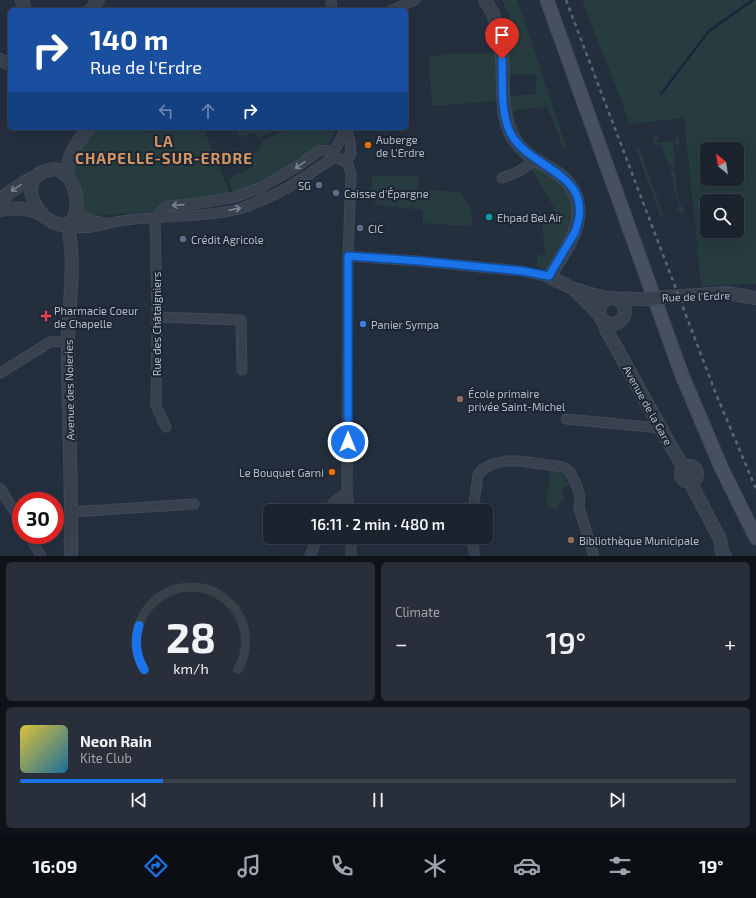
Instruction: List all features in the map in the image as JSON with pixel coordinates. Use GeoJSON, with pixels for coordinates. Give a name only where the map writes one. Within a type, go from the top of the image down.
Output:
{"type":"FeatureCollection","features":[{"type":"Feature","properties":{"kind":"main road"},"geometry":{"type":"LineString","coordinates":[[546,0],[682,374],[721,467],[756,538]]}},
{"type":"Feature","properties":{"kind":"street"},"geometry":{"type":"LineString","coordinates":[[397,8],[415,0]]}},
{"type":"Feature","properties":{"kind":"street"},"geometry":{"type":"LineString","coordinates":[[485,0],[491,8],[502,37],[506,124],[518,144],[534,158],[557,172],[569,184],[576,196],[579,209],[578,225],[549,276]]}},
{"type":"Feature","properties":{"kind":"street"},"geometry":{"type":"LineString","coordinates":[[55,169],[81,130]]}},
{"type":"Feature","properties":{"kind":"street"},"geometry":{"type":"LineString","coordinates":[[67,175],[70,158],[75,146],[87,130]]}},
{"type":"Feature","properties":{"kind":"street"},"geometry":{"type":"LineString","coordinates":[[336,150],[346,130]]}},
{"type":"Feature","properties":{"kind":"street"},"geometry":{"type":"LineString","coordinates":[[346,160],[351,154],[347,130]]}},
{"type":"Feature","properties":{"kind":"street"},"geometry":{"type":"LineString","coordinates":[[33,178],[31,184],[32,195],[38,208],[50,222],[58,225],[69,224],[78,227],[90,228],[108,223],[207,214],[239,209],[264,200],[284,190],[345,143],[350,148]]}},
{"type":"Feature","properties":{"kind":"street"},"geometry":{"type":"LineString","coordinates":[[155,218],[167,206],[201,203],[235,197],[271,182],[298,166],[320,150],[336,150]]}},
{"type":"Feature","properties":{"kind":"street"},"geometry":{"type":"LineString","coordinates":[[336,150],[341,160],[346,160]]}},
{"type":"Feature","properties":{"kind":"street"},"geometry":{"type":"LineString","coordinates":[[502,178],[523,169],[529,165],[534,158]]}},
{"type":"Feature","properties":{"kind":"street"},"geometry":{"type":"LineString","coordinates":[[346,160],[351,174],[348,256],[349,504]]}},
{"type":"Feature","properties":{"kind":"street"},"geometry":{"type":"LineString","coordinates":[[0,199],[41,173],[55,169],[60,170],[67,175],[71,181],[75,193],[76,212],[69,224]]}},
{"type":"Feature","properties":{"kind":"street"},"geometry":{"type":"LineString","coordinates":[[0,210],[23,208],[34,210],[42,214]]}},
{"type":"Feature","properties":{"kind":"street"},"geometry":{"type":"LineString","coordinates":[[76,212],[90,220],[108,223]]}},
{"type":"Feature","properties":{"kind":"street","name":"Rue des Châtaigniers"},"geometry":{"type":"LineString","coordinates":[[155,218],[157,317],[156,406],[166,427]]}},
{"type":"Feature","properties":{"kind":"street","name":"Avenue des Noieries"},"geometry":{"type":"LineString","coordinates":[[69,224],[72,260],[72,287],[68,341],[72,512],[71,556]]}},
{"type":"Feature","properties":{"kind":"street","name":"Rue de l'Erdre"},"geometry":{"type":"LineString","coordinates":[[348,256],[420,261],[522,271],[549,276],[574,289],[594,295],[612,298],[627,297],[641,299],[728,293],[756,300]]}},
{"type":"Feature","properties":{"kind":"street","name":"Rue de l'Erdre"},"geometry":{"type":"LineString","coordinates":[[574,289],[605,320]]}},
{"type":"Feature","properties":{"kind":"street"},"geometry":{"type":"LineString","coordinates":[[625,311],[623,305],[612,298],[602,302],[598,310],[605,320],[621,320],[625,311],[641,299]]}},
{"type":"Feature","properties":{"kind":"street"},"geometry":{"type":"LineString","coordinates":[[157,317],[241,320],[242,370]]}},
{"type":"Feature","properties":{"kind":"street","name":"Avenue de la Gare"},"geometry":{"type":"LineString","coordinates":[[605,320],[613,342],[660,428],[684,468],[690,466],[696,471],[696,476],[690,482],[720,539],[722,552],[725,556]]}},
{"type":"Feature","properties":{"kind":"street"},"geometry":{"type":"LineString","coordinates":[[0,373],[50,342],[68,341]]}},
{"type":"Feature","properties":{"kind":"street"},"geometry":{"type":"LineString","coordinates":[[566,419],[660,428]]}},
{"type":"Feature","properties":{"kind":"street"},"geometry":{"type":"LineString","coordinates":[[474,504],[478,475],[483,469],[493,464],[506,461],[520,461],[563,467],[574,477],[580,497],[579,508],[594,556]]}},
{"type":"Feature","properties":{"kind":"street"},"geometry":{"type":"LineString","coordinates":[[0,488],[12,507]]}},
{"type":"Feature","properties":{"kind":"street"},"geometry":{"type":"LineString","coordinates":[[332,504],[339,497],[348,493]]}},
{"type":"Feature","properties":{"kind":"street"},"geometry":{"type":"LineString","coordinates":[[72,512],[194,504]]}},
{"type":"Feature","properties":{"kind":"street"},"geometry":{"type":"LineString","coordinates":[[34,544],[41,556]]}},
{"type":"Feature","properties":{"kind":"street"},"geometry":{"type":"LineString","coordinates":[[310,556],[315,544]]}},
{"type":"Feature","properties":{"kind":"street"},"geometry":{"type":"LineString","coordinates":[[351,544],[351,556]]}},
{"type":"Feature","properties":{"kind":"street"},"geometry":{"type":"LineString","coordinates":[[472,544],[475,556]]}},
{"type":"Feature","properties":{"kind":"green space"},"geometry":{"type":"Polygon","coordinates":[[[502,0],[517,0],[567,148],[562,150],[559,135],[547,107],[514,110],[515,124],[518,125],[521,138],[515,127],[512,118],[509,96],[536,94],[536,74],[508,75],[507,37],[515,35],[509,15],[502,0]]]}},
{"type":"Feature","properties":{"kind":"green space"},"geometry":{"type":"Polygon","coordinates":[[[582,0],[756,0],[756,284],[701,286],[684,118],[630,124],[582,0]]]}},
{"type":"Feature","properties":{"kind":"green space"},"geometry":{"type":"Polygon","coordinates":[[[497,51],[498,101],[432,106],[429,58],[445,54],[483,54],[497,51]]]}},
{"type":"Feature","properties":{"kind":"green space"},"geometry":{"type":"Polygon","coordinates":[[[94,130],[145,130],[146,133],[156,130],[205,130],[231,195],[170,201],[163,203],[155,210],[145,212],[90,216],[82,211],[71,174],[73,160],[94,130]]]}},
{"type":"Feature","properties":{"kind":"green space"},"geometry":{"type":"Polygon","coordinates":[[[236,130],[277,130],[259,138],[252,132],[242,137],[238,135],[236,130]]]}},
{"type":"Feature","properties":{"kind":"green space"},"geometry":{"type":"Polygon","coordinates":[[[285,130],[334,130],[333,136],[328,143],[318,148],[275,178],[234,195],[228,179],[253,167],[249,156],[259,149],[261,141],[285,130]]]}},
{"type":"Feature","properties":{"kind":"green space"},"geometry":{"type":"Polygon","coordinates":[[[677,134],[679,136],[680,145],[673,143],[675,167],[668,165],[662,146],[653,144],[654,137],[660,136],[657,143],[674,141],[677,134]]]}},
{"type":"Feature","properties":{"kind":"green space"},"geometry":{"type":"Polygon","coordinates":[[[639,148],[664,217],[661,218],[636,149],[639,148]]]}},
{"type":"Feature","properties":{"kind":"green space"},"geometry":{"type":"Polygon","coordinates":[[[536,166],[559,181],[571,202],[573,216],[567,235],[544,269],[537,267],[537,256],[545,254],[542,220],[556,211],[531,168],[536,166]]]}},
{"type":"Feature","properties":{"kind":"green space"},"geometry":{"type":"Polygon","coordinates":[[[670,169],[675,170],[678,198],[682,208],[686,211],[684,213],[680,212],[677,208],[680,208],[673,187],[675,187],[670,169]]]}},
{"type":"Feature","properties":{"kind":"green space"},"geometry":{"type":"Polygon","coordinates":[[[372,176],[419,176],[418,189],[460,192],[469,207],[472,224],[466,226],[423,223],[423,210],[376,205],[373,195],[372,176]]]}},
{"type":"Feature","properties":{"kind":"green space"},"geometry":{"type":"Polygon","coordinates":[[[550,471],[557,472],[565,477],[569,486],[562,488],[564,499],[560,502],[557,510],[546,504],[550,471]]]}},
{"type":"Feature","properties":{"kind":"waterway"},"geometry":{"type":"LineString","coordinates":[[661,94],[709,31],[753,0]]}},
{"type":"Feature","properties":{"kind":"railway"},"geometry":{"type":"LineString","coordinates":[[566,0],[716,394],[756,489]]}},
{"type":"Feature","properties":{"kind":"place","name":"Auberge de L'Erdre"},"geometry":{"type":"Point","coordinates":[368,145]}},
{"type":"Feature","properties":{"kind":"place","name":"SG"},"geometry":{"type":"Point","coordinates":[319,185]}},
{"type":"Feature","properties":{"kind":"place","name":"Caisse d'Épargne"},"geometry":{"type":"Point","coordinates":[336,193]}},
{"type":"Feature","properties":{"kind":"place","name":"Ehpad Bel Air"},"geometry":{"type":"Point","coordinates":[489,217]}},
{"type":"Feature","properties":{"kind":"place","name":"CIC"},"geometry":{"type":"Point","coordinates":[360,228]}},
{"type":"Feature","properties":{"kind":"place","name":"Crédit Agricole"},"geometry":{"type":"Point","coordinates":[183,239]}},
{"type":"Feature","properties":{"kind":"place","name":"Pharmacie Coeur de Chapelle"},"geometry":{"type":"Point","coordinates":[46,316]}},
{"type":"Feature","properties":{"kind":"place","name":"Panier Sympa"},"geometry":{"type":"Point","coordinates":[363,324]}},
{"type":"Feature","properties":{"kind":"place","name":"École primaire privée Saint-Michel"},"geometry":{"type":"Point","coordinates":[460,399]}},
{"type":"Feature","properties":{"kind":"place","name":"Le Bouquet Garni"},"geometry":{"type":"Point","coordinates":[332,472]}},
{"type":"Feature","properties":{"kind":"place","name":"Bibliothèque Municipale"},"geometry":{"type":"Point","coordinates":[571,540]}},
{"type":"Feature","properties":{"kind":"district","name":"LA CHAPELLE-SUR-ERDRE"},"geometry":{"type":"Point","coordinates":[164,150]}},
{"type":"Feature","properties":{"kind":"route"},"geometry":{"type":"LineString","coordinates":[[348,442],[348,256],[365,256],[522,271],[549,276],[571,240],[578,225],[578,203],[569,184],[557,172],[521,148],[506,124],[502,59]]}}]}
